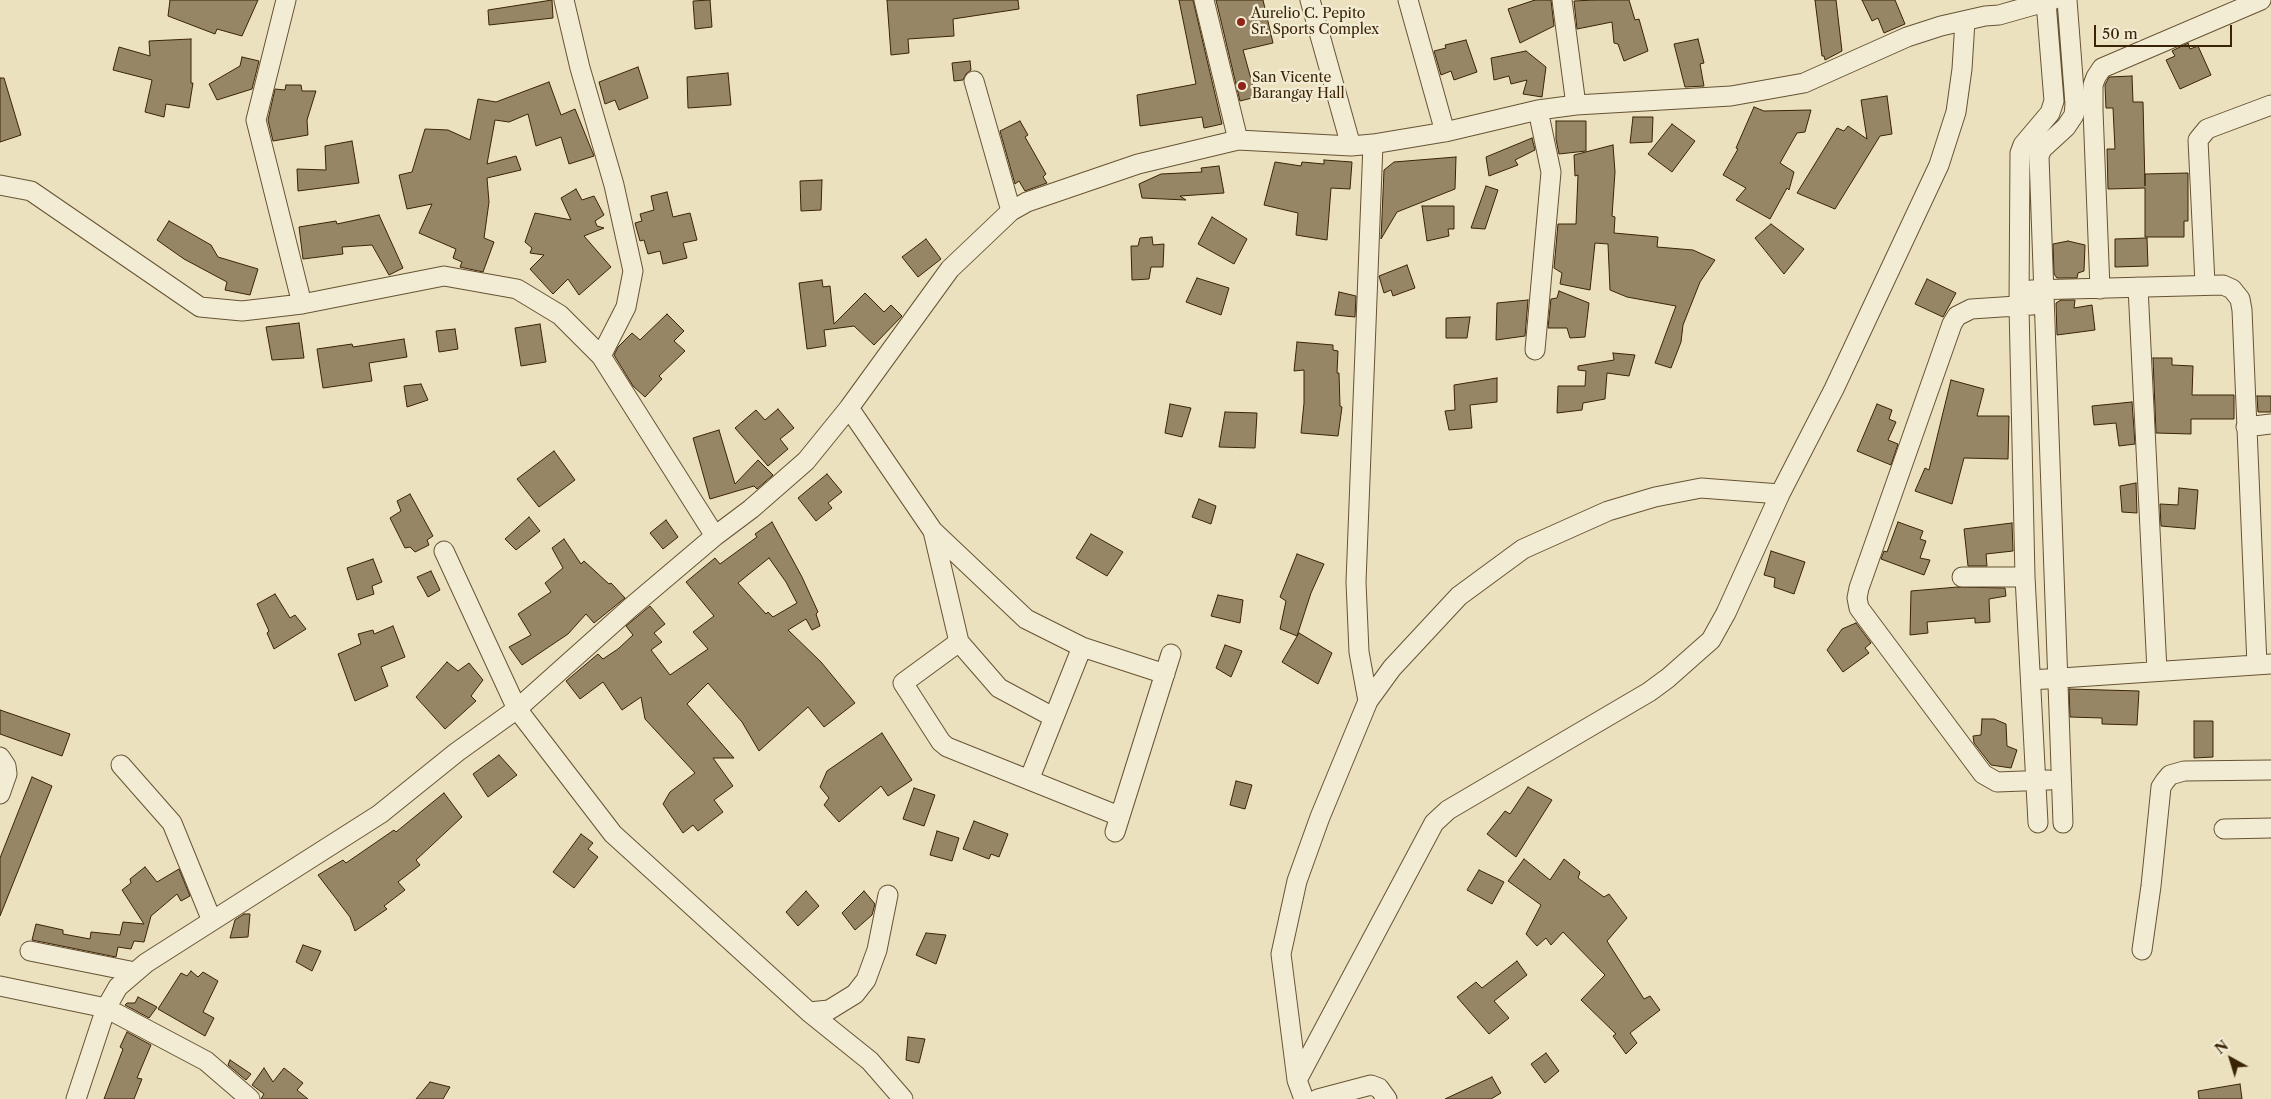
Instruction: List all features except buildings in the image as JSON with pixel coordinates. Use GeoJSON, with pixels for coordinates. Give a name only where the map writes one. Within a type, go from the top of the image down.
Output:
{"type":"FeatureCollection","features":[{"type":"Feature","properties":{"kind":"street"},"geometry":{"type":"LineString","coordinates":[[286,0],[256,120],[302,304]]}},
{"type":"Feature","properties":{"kind":"street"},"geometry":{"type":"LineString","coordinates":[[564,0],[580,68],[614,185],[633,271],[626,307],[601,356]]}},
{"type":"Feature","properties":{"kind":"street"},"geometry":{"type":"LineString","coordinates":[[1204,0],[1238,140]]}},
{"type":"Feature","properties":{"kind":"street"},"geometry":{"type":"LineString","coordinates":[[1310,0],[1351,146]]}},
{"type":"Feature","properties":{"kind":"street"},"geometry":{"type":"LineString","coordinates":[[1408,0],[1445,132]]}},
{"type":"Feature","properties":{"kind":"street"},"geometry":{"type":"LineString","coordinates":[[1562,0],[1576,105]]}},
{"type":"Feature","properties":{"kind":"street"},"geometry":{"type":"LineString","coordinates":[[2063,823],[2063,779],[2039,153],[2071,122],[2075,104],[2067,0]]}},
{"type":"Feature","properties":{"kind":"street"},"geometry":{"type":"LineString","coordinates":[[2100,289],[2093,110],[2093,85],[2096,77],[2102,68],[2261,0]]}},
{"type":"Feature","properties":{"kind":"street"},"geometry":{"type":"LineString","coordinates":[[76,1099],[106,1008],[118,987],[135,972],[212,921],[380,814],[457,752],[517,709],[630,608],[715,536],[751,509],[806,461],[849,408],[950,269],[1011,211],[1027,202],[1138,164],[1238,140],[1351,146],[1373,144],[1445,132],[1538,110],[1576,105],[1731,96],[1804,83],[1907,37],[1965,21],[1983,8],[1999,15],[2049,1],[2054,101],[2050,113],[2020,149],[2020,298],[2025,577],[2038,823]]}},
{"type":"Feature","properties":{"kind":"street"},"geometry":{"type":"LineString","coordinates":[[1296,1080],[1434,824],[1448,810],[1649,692],[1711,640],[1726,613],[1780,494],[1834,389],[1938,165],[1956,112],[1962,69],[1965,21]]}},
{"type":"Feature","properties":{"kind":"street"},"geometry":{"type":"LineString","coordinates":[[974,81],[1011,211]]}},
{"type":"Feature","properties":{"kind":"street"},"geometry":{"type":"LineString","coordinates":[[2205,284],[2198,140],[2207,129],[2271,105]]}},
{"type":"Feature","properties":{"kind":"street"},"geometry":{"type":"LineString","coordinates":[[1535,350],[1551,172],[1538,110]]}},
{"type":"Feature","properties":{"kind":"street"},"geometry":{"type":"LineString","coordinates":[[1368,701],[1359,652],[1356,582],[1373,144]]}},
{"type":"Feature","properties":{"kind":"street"},"geometry":{"type":"LineString","coordinates":[[0,185],[31,191],[200,307],[242,311],[302,304],[444,276],[518,288],[560,315],[601,356],[715,536]]}},
{"type":"Feature","properties":{"kind":"street"},"geometry":{"type":"LineString","coordinates":[[2031,680],[2264,664],[2246,427],[2242,310],[2240,299],[2232,289],[2223,285],[2205,284],[2100,289],[2044,297],[2020,298],[1971,310],[1957,316],[1952,324],[1858,588],[1859,608],[1983,774],[1997,782],[2036,782],[2063,779]]}},
{"type":"Feature","properties":{"kind":"street"},"geometry":{"type":"LineString","coordinates":[[2138,287],[2157,671]]}},
{"type":"Feature","properties":{"kind":"street"},"geometry":{"type":"LineString","coordinates":[[849,408],[933,531],[1026,619],[1082,646],[1165,674]]}},
{"type":"Feature","properties":{"kind":"street"},"geometry":{"type":"LineString","coordinates":[[2246,427],[2271,424]]}},
{"type":"Feature","properties":{"kind":"street"},"geometry":{"type":"LineString","coordinates":[[1304,1099],[1296,1080],[1281,954],[1297,880],[1320,816],[1368,701],[1392,668],[1458,596],[1523,549],[1608,511],[1701,488],[1780,494]]}},
{"type":"Feature","properties":{"kind":"street"},"geometry":{"type":"LineString","coordinates":[[933,531],[959,642],[999,688],[1053,718]]}},
{"type":"Feature","properties":{"kind":"street"},"geometry":{"type":"LineString","coordinates":[[444,551],[517,709],[613,834],[809,1012],[870,1061],[903,1099]]}},
{"type":"Feature","properties":{"kind":"street"},"geometry":{"type":"LineString","coordinates":[[1962,577],[2025,577]]}},
{"type":"Feature","properties":{"kind":"street"},"geometry":{"type":"LineString","coordinates":[[959,642],[903,683],[941,742],[947,747],[1029,780],[1117,824],[1171,654]]}},
{"type":"Feature","properties":{"kind":"street"},"geometry":{"type":"LineString","coordinates":[[1029,780],[1082,646]]}},
{"type":"Feature","properties":{"kind":"street"},"geometry":{"type":"LineString","coordinates":[[0,794],[7,774],[3,762]]}},
{"type":"Feature","properties":{"kind":"street"},"geometry":{"type":"LineString","coordinates":[[121,765],[172,823],[212,921]]}},
{"type":"Feature","properties":{"kind":"street"},"geometry":{"type":"LineString","coordinates":[[2142,950],[2151,886],[2161,787],[2165,781],[2170,775],[2184,771],[2271,770]]}},
{"type":"Feature","properties":{"kind":"street"},"geometry":{"type":"LineString","coordinates":[[2224,829],[2271,828]]}},
{"type":"Feature","properties":{"kind":"street"},"geometry":{"type":"LineString","coordinates":[[809,1012],[828,1010],[843,1002],[855,994],[866,980],[877,950],[888,895]]}},
{"type":"Feature","properties":{"kind":"street"},"geometry":{"type":"LineString","coordinates":[[30,951],[135,972]]}},
{"type":"Feature","properties":{"kind":"street"},"geometry":{"type":"LineString","coordinates":[[0,986],[106,1008],[206,1061],[232,1093],[250,1099]]}},
{"type":"Feature","properties":{"kind":"street"},"geometry":{"type":"LineString","coordinates":[[1318,1099],[1371,1085],[1380,1088],[1387,1099]]}},
{"type":"Feature","properties":{"kind":"place","name":"Aurelio C. Pepito Sr. Sports Complex"},"geometry":{"type":"Point","coordinates":[1241,22]}},
{"type":"Feature","properties":{"kind":"place","name":"San Vicente Barangay Hall"},"geometry":{"type":"Point","coordinates":[1242,86]}}]}
